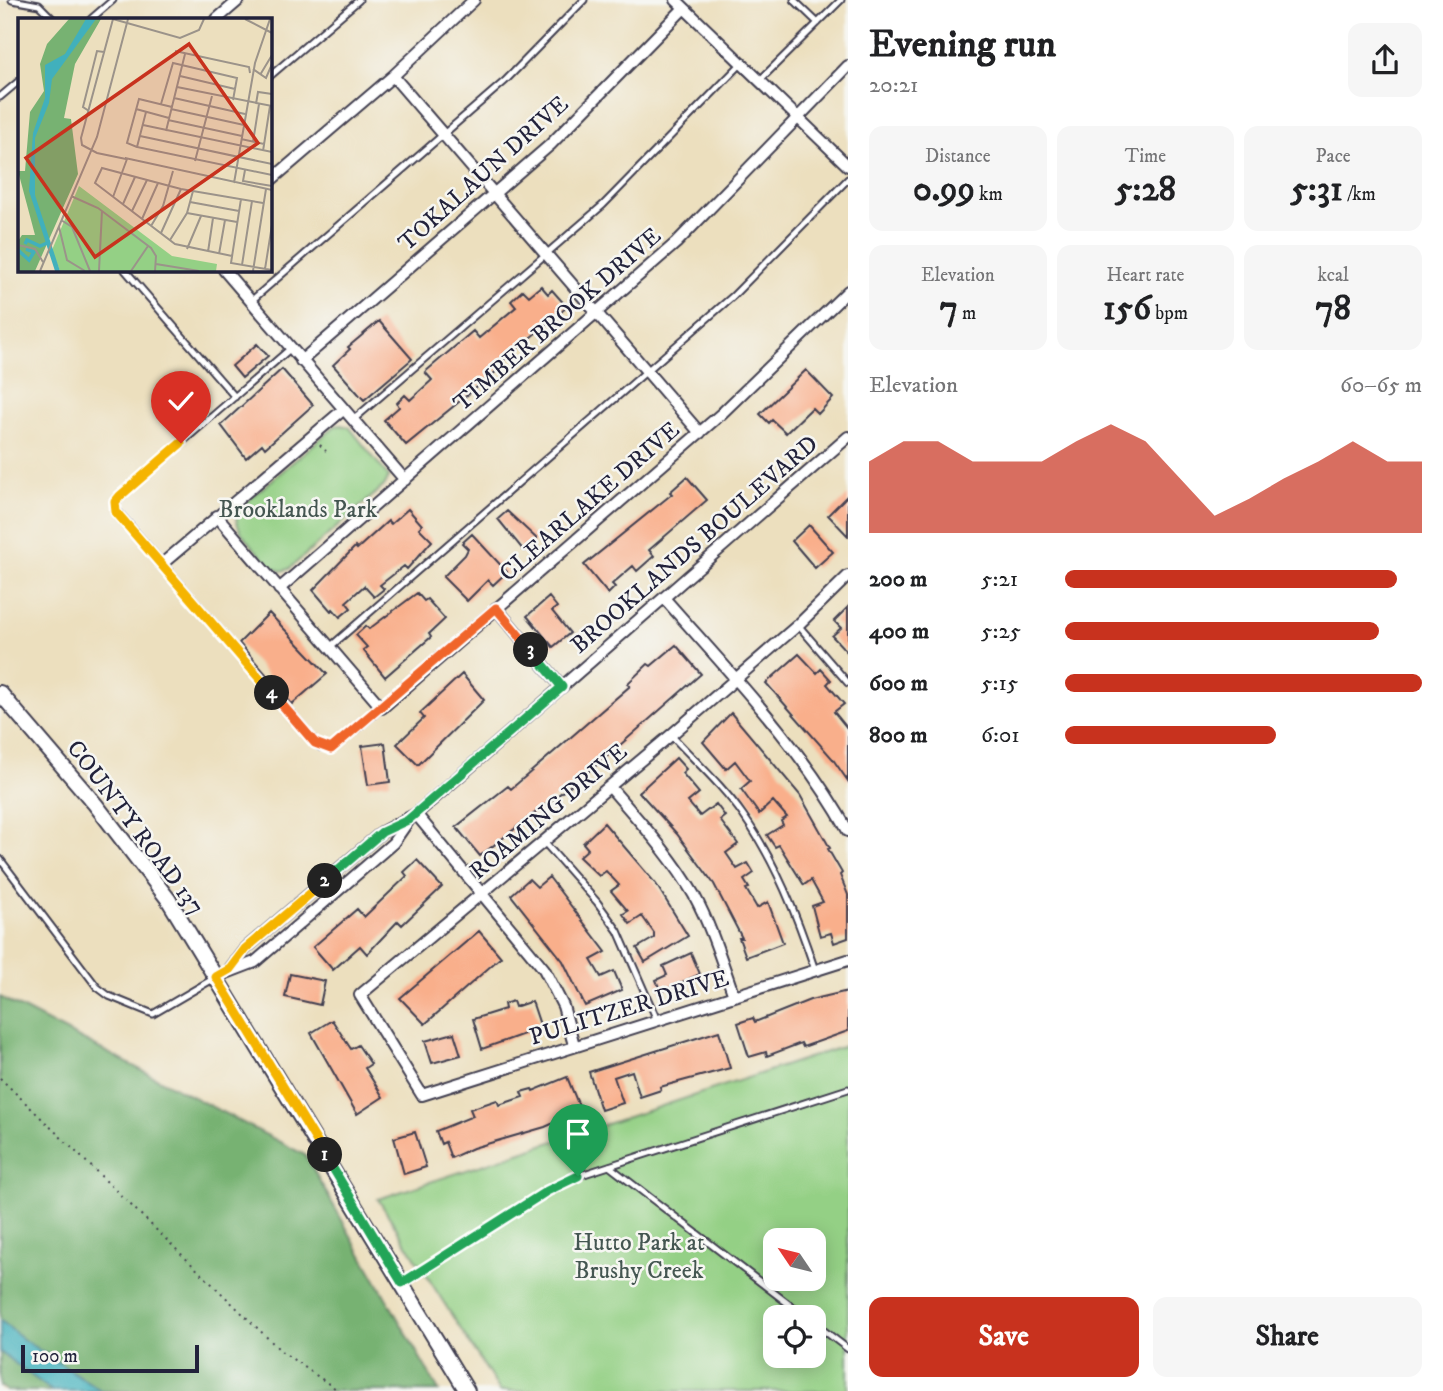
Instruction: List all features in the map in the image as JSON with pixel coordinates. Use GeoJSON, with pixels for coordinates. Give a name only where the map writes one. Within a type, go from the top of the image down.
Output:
{"type":"FeatureCollection","features":[{"type":"Feature","properties":{"kind":"street"},"geometry":{"type":"LineString","coordinates":[[218,18],[239,0]]}},
{"type":"Feature","properties":{"kind":"street"},"geometry":{"type":"LineString","coordinates":[[271,180],[393,76],[474,0]]}},
{"type":"Feature","properties":{"kind":"street"},"geometry":{"type":"LineString","coordinates":[[680,4],[848,166]]}},
{"type":"Feature","properties":{"kind":"street","name":"TOKALAUN DRIVE"},"geometry":{"type":"LineString","coordinates":[[301,361],[550,145],[680,4]]}},
{"type":"Feature","properties":{"kind":"street","name":"TIMBER BROOK DRIVE"},"geometry":{"type":"LineString","coordinates":[[279,589],[676,243],[848,66]]}},
{"type":"Feature","properties":{"kind":"street"},"geometry":{"type":"LineString","coordinates":[[393,76],[700,433]]}},
{"type":"Feature","properties":{"kind":"street"},"geometry":{"type":"LineString","coordinates":[[225,271],[405,480]]}},
{"type":"Feature","properties":{"kind":"street","name":"CLEARLAKE DRIVE"},"geometry":{"type":"LineString","coordinates":[[382,708],[700,433],[767,372],[848,291]]}},
{"type":"Feature","properties":{"kind":"street"},"geometry":{"type":"LineString","coordinates":[[162,564],[344,408]]}},
{"type":"Feature","properties":{"kind":"street","name":"BROOKLANDS BOULEVARD"},"geometry":{"type":"LineString","coordinates":[[216,977],[230,969],[255,962],[393,843],[412,817],[848,437]]}},
{"type":"Feature","properties":{"kind":"street"},"geometry":{"type":"LineString","coordinates":[[217,516],[382,708]]}},
{"type":"Feature","properties":{"kind":"street","name":"ROAMING DRIVE"},"geometry":{"type":"LineString","coordinates":[[422,1096],[360,995],[671,735],[798,625],[848,576]]}},
{"type":"Feature","properties":{"kind":"street"},"geometry":{"type":"LineString","coordinates":[[665,598],[802,759],[848,831]]}},
{"type":"Feature","properties":{"kind":"street"},"geometry":{"type":"LineString","coordinates":[[496,608],[562,687]]}},
{"type":"Feature","properties":{"kind":"street","name":"COUNTY ROAD 137"},"geometry":{"type":"LineString","coordinates":[[0,693],[96,804],[168,899],[467,1391]]}},
{"type":"Feature","properties":{"kind":"street"},"geometry":{"type":"LineString","coordinates":[[610,787],[669,856],[694,896],[715,942],[734,996]]}},
{"type":"Feature","properties":{"kind":"street"},"geometry":{"type":"LineString","coordinates":[[412,817],[482,894],[544,969],[563,1006],[574,1045]]}},
{"type":"Feature","properties":{"kind":"street","name":"BROOKLANDS BOULEVARD"},"geometry":{"type":"LineString","coordinates":[[230,969],[245,949],[382,832],[412,817]]}},
{"type":"Feature","properties":{"kind":"street","name":"PULITZER DRIVE"},"geometry":{"type":"LineString","coordinates":[[422,1096],[574,1045],[848,960]]}},
{"type":"Feature","properties":{"kind":"lane"},"geometry":{"type":"LineString","coordinates":[[12,0],[38,5],[52,18]]}},
{"type":"Feature","properties":{"kind":"lane"},"geometry":{"type":"LineString","coordinates":[[92,18],[113,0]]}},
{"type":"Feature","properties":{"kind":"lane"},"geometry":{"type":"LineString","coordinates":[[271,75],[359,0]]}},
{"type":"Feature","properties":{"kind":"lane"},"geometry":{"type":"LineString","coordinates":[[251,301],[505,81],[584,0]]}},
{"type":"Feature","properties":{"kind":"lane"},"geometry":{"type":"LineString","coordinates":[[794,0],[818,23]]}},
{"type":"Feature","properties":{"kind":"lane"},"geometry":{"type":"LineString","coordinates":[[759,81],[841,0]]}},
{"type":"Feature","properties":{"kind":"lane"},"geometry":{"type":"LineString","coordinates":[[353,420],[603,205],[741,64]]}},
{"type":"Feature","properties":{"kind":"lane"},"geometry":{"type":"LineString","coordinates":[[0,97],[18,81]]}},
{"type":"Feature","properties":{"kind":"lane"},"geometry":{"type":"LineString","coordinates":[[330,647],[733,296],[848,179]]}},
{"type":"Feature","properties":{"kind":"lane"},"geometry":{"type":"LineString","coordinates":[[126,271],[235,397]]}},
{"type":"Feature","properties":{"kind":"lane"},"geometry":{"type":"LineString","coordinates":[[291,348],[115,502],[116,512],[320,747],[334,747],[382,708]]}},
{"type":"Feature","properties":{"kind":"lane"},"geometry":{"type":"LineString","coordinates":[[798,625],[848,683]]}},
{"type":"Feature","properties":{"kind":"lane"},"geometry":{"type":"LineString","coordinates":[[671,735],[742,814],[764,850],[800,925],[815,970]]}},
{"type":"Feature","properties":{"kind":"lane"},"geometry":{"type":"LineString","coordinates":[[544,842],[597,902],[618,931],[657,1020]]}},
{"type":"Feature","properties":{"kind":"lane"},"geometry":{"type":"LineString","coordinates":[[0,859],[97,987],[109,996],[153,1014],[216,977]]}},
{"type":"Feature","properties":{"kind":"lane"},"geometry":{"type":"LineString","coordinates":[[402,1283],[547,1191],[608,1166],[848,1089]]}},
{"type":"Feature","properties":{"kind":"lane"},"geometry":{"type":"LineString","coordinates":[[608,1166],[790,1305]]}},
{"type":"Feature","properties":{"kind":"lane"},"geometry":{"type":"LineString","coordinates":[[826,1332],[848,1349]]}},
{"type":"Feature","properties":{"kind":"path"},"geometry":{"type":"LineString","coordinates":[[320,444],[326,451]]}},
{"type":"Feature","properties":{"kind":"path"},"geometry":{"type":"LineString","coordinates":[[0,1078],[281,1351],[339,1391]]}},
{"type":"Feature","properties":{"kind":"green space","name":"Brooklands Park"},"geometry":{"type":"Polygon","coordinates":[[[335,426],[349,427],[389,477],[384,486],[289,569],[281,571],[273,568],[242,533],[236,517],[238,509],[335,426]]]}},
{"type":"Feature","properties":{"kind":"green space"},"geometry":{"type":"Polygon","coordinates":[[[0,997],[305,1155],[439,1391],[7,1391],[0,1386],[0,997]]]}},
{"type":"Feature","properties":{"kind":"green space","name":"Hutto Park at Brushy Creek"},"geometry":{"type":"Polygon","coordinates":[[[848,1045],[848,1391],[500,1391],[378,1199],[848,1045]]]}},
{"type":"Feature","properties":{"kind":"water"},"geometry":{"type":"Polygon","coordinates":[[[0,1320],[24,1340],[102,1391],[52,1391],[0,1352],[0,1320]]]}},
{"type":"Feature","properties":{"kind":"building"},"geometry":{"type":"Polygon","coordinates":[[[541,286],[548,294],[552,290],[567,307],[500,363],[503,366],[406,445],[384,420],[399,407],[397,403],[405,395],[410,400],[432,380],[425,372],[473,331],[479,338],[516,307],[511,301],[523,290],[529,296],[541,286]]]}},
{"type":"Feature","properties":{"kind":"building"},"geometry":{"type":"Polygon","coordinates":[[[379,321],[412,359],[364,400],[333,365],[350,349],[348,347],[379,321]]]}},
{"type":"Feature","properties":{"kind":"building"},"geometry":{"type":"Polygon","coordinates":[[[257,344],[268,356],[242,378],[232,366],[257,344]]]}},
{"type":"Feature","properties":{"kind":"building"},"geometry":{"type":"Polygon","coordinates":[[[282,369],[313,405],[265,448],[262,444],[246,458],[221,425],[282,369]]]}},
{"type":"Feature","properties":{"kind":"building"},"geometry":{"type":"Polygon","coordinates":[[[806,370],[833,398],[818,414],[812,408],[786,433],[772,420],[769,423],[760,414],[806,370]]]}},
{"type":"Feature","properties":{"kind":"building"},"geometry":{"type":"Polygon","coordinates":[[[687,477],[707,500],[649,550],[654,556],[637,571],[633,566],[612,584],[615,587],[608,594],[584,565],[672,494],[670,492],[687,477]]]}},
{"type":"Feature","properties":{"kind":"building"},"geometry":{"type":"Polygon","coordinates":[[[848,495],[848,536],[828,515],[848,495]]]}},
{"type":"Feature","properties":{"kind":"building"},"geometry":{"type":"Polygon","coordinates":[[[408,509],[422,525],[419,528],[432,541],[407,569],[404,566],[380,585],[384,589],[374,597],[364,586],[346,602],[351,608],[340,617],[333,609],[331,611],[313,590],[355,547],[357,549],[388,521],[391,524],[408,509]]]}},
{"type":"Feature","properties":{"kind":"building"},"geometry":{"type":"Polygon","coordinates":[[[507,511],[537,539],[524,551],[498,519],[507,511]]]}},
{"type":"Feature","properties":{"kind":"building"},"geometry":{"type":"Polygon","coordinates":[[[809,525],[833,552],[815,568],[792,541],[809,525]]]}},
{"type":"Feature","properties":{"kind":"building"},"geometry":{"type":"Polygon","coordinates":[[[472,534],[507,572],[493,585],[488,580],[467,601],[443,577],[465,555],[468,549],[462,543],[472,534]]]}},
{"type":"Feature","properties":{"kind":"building"},"geometry":{"type":"Polygon","coordinates":[[[417,593],[424,601],[427,599],[445,619],[429,634],[431,637],[385,677],[363,650],[367,647],[356,635],[366,626],[369,629],[417,593]]]}},
{"type":"Feature","properties":{"kind":"building"},"geometry":{"type":"Polygon","coordinates":[[[549,597],[557,607],[552,611],[570,633],[553,647],[527,616],[549,597]]]}},
{"type":"Feature","properties":{"kind":"building"},"geometry":{"type":"Polygon","coordinates":[[[848,607],[848,653],[832,636],[841,628],[834,621],[848,607]]]}},
{"type":"Feature","properties":{"kind":"building"},"geometry":{"type":"Polygon","coordinates":[[[269,613],[327,674],[292,704],[239,643],[269,613]]]}},
{"type":"Feature","properties":{"kind":"building"},"geometry":{"type":"Polygon","coordinates":[[[676,645],[701,674],[603,760],[480,856],[456,827],[508,786],[511,789],[630,686],[627,684],[648,664],[651,666],[676,645]]]}},
{"type":"Feature","properties":{"kind":"building"},"geometry":{"type":"Polygon","coordinates":[[[799,654],[817,673],[821,669],[831,680],[827,684],[844,704],[834,712],[848,729],[848,781],[832,758],[766,683],[799,654]]]}},
{"type":"Feature","properties":{"kind":"building"},"geometry":{"type":"Polygon","coordinates":[[[462,674],[484,700],[418,765],[397,744],[424,718],[420,713],[462,674]]]}},
{"type":"Feature","properties":{"kind":"building"},"geometry":{"type":"Polygon","coordinates":[[[731,713],[800,795],[830,848],[828,849],[842,873],[840,875],[848,895],[848,938],[834,943],[831,933],[820,936],[812,906],[823,902],[811,880],[804,885],[779,845],[775,847],[767,835],[783,825],[781,821],[787,817],[773,801],[759,814],[741,789],[750,781],[735,761],[726,769],[703,742],[731,713]]]}},
{"type":"Feature","properties":{"kind":"building"},"geometry":{"type":"Polygon","coordinates":[[[385,743],[390,782],[368,785],[362,746],[385,743]]]}},
{"type":"Feature","properties":{"kind":"building"},"geometry":{"type":"Polygon","coordinates":[[[676,758],[686,769],[682,773],[699,793],[688,802],[700,816],[716,804],[725,816],[720,820],[738,844],[726,853],[737,869],[748,863],[754,873],[744,880],[749,888],[746,889],[757,908],[768,902],[783,943],[746,957],[739,938],[742,938],[714,884],[677,834],[639,792],[676,758]]]}},
{"type":"Feature","properties":{"kind":"building"},"geometry":{"type":"Polygon","coordinates":[[[604,823],[656,884],[688,936],[645,962],[637,948],[654,938],[654,933],[642,916],[630,924],[623,914],[628,911],[611,891],[619,885],[606,871],[599,876],[579,857],[588,849],[583,843],[604,823]]]}},
{"type":"Feature","properties":{"kind":"building"},"geometry":{"type":"Polygon","coordinates":[[[417,860],[442,887],[402,925],[398,921],[367,954],[360,946],[333,970],[313,947],[357,909],[364,917],[407,876],[404,872],[417,860]]]}},
{"type":"Feature","properties":{"kind":"building"},"geometry":{"type":"Polygon","coordinates":[[[549,877],[606,952],[591,960],[601,977],[614,971],[622,990],[585,1006],[563,961],[511,895],[529,879],[537,887],[549,877]]]}},
{"type":"Feature","properties":{"kind":"building"},"geometry":{"type":"Polygon","coordinates":[[[479,931],[501,957],[425,1024],[400,998],[479,931]]]}},
{"type":"Feature","properties":{"kind":"building"},"geometry":{"type":"Polygon","coordinates":[[[691,953],[700,974],[661,992],[656,980],[667,975],[663,966],[691,953]]]}},
{"type":"Feature","properties":{"kind":"building"},"geometry":{"type":"Polygon","coordinates":[[[290,974],[325,981],[320,1005],[285,997],[290,974]]]}},
{"type":"Feature","properties":{"kind":"building"},"geometry":{"type":"Polygon","coordinates":[[[848,991],[848,1031],[803,1047],[801,1043],[767,1056],[766,1052],[749,1057],[738,1023],[753,1018],[755,1022],[810,1000],[848,991]]]}},
{"type":"Feature","properties":{"kind":"building"},"geometry":{"type":"Polygon","coordinates":[[[513,1001],[515,1007],[532,1001],[541,1028],[482,1049],[473,1019],[505,1009],[504,1004],[513,1001]]]}},
{"type":"Feature","properties":{"kind":"building"},"geometry":{"type":"Polygon","coordinates":[[[332,1020],[351,1049],[358,1045],[371,1064],[365,1068],[383,1097],[357,1114],[311,1033],[332,1020]]]}},
{"type":"Feature","properties":{"kind":"building"},"geometry":{"type":"Polygon","coordinates":[[[719,1031],[730,1068],[660,1087],[661,1090],[640,1097],[632,1071],[614,1077],[623,1103],[601,1110],[589,1072],[719,1031]]]}},
{"type":"Feature","properties":{"kind":"building"},"geometry":{"type":"Polygon","coordinates":[[[454,1033],[461,1055],[432,1063],[425,1041],[454,1033]]]}},
{"type":"Feature","properties":{"kind":"building"},"geometry":{"type":"Polygon","coordinates":[[[567,1077],[581,1111],[545,1127],[473,1148],[451,1158],[445,1142],[441,1144],[436,1131],[473,1116],[470,1109],[497,1100],[499,1105],[523,1097],[521,1092],[533,1091],[567,1077]]]}},
{"type":"Feature","properties":{"kind":"building"},"geometry":{"type":"Polygon","coordinates":[[[415,1132],[426,1167],[404,1174],[394,1138],[415,1132]]]}},
{"type":"Feature","properties":{"kind":"route"},"geometry":{"type":"LineString","coordinates":[[181,443],[120,496],[115,502],[116,512],[320,747],[334,747],[496,608],[562,687],[408,820],[382,832],[245,949],[230,969],[216,977],[402,1283],[547,1191],[578,1176]]}}]}
